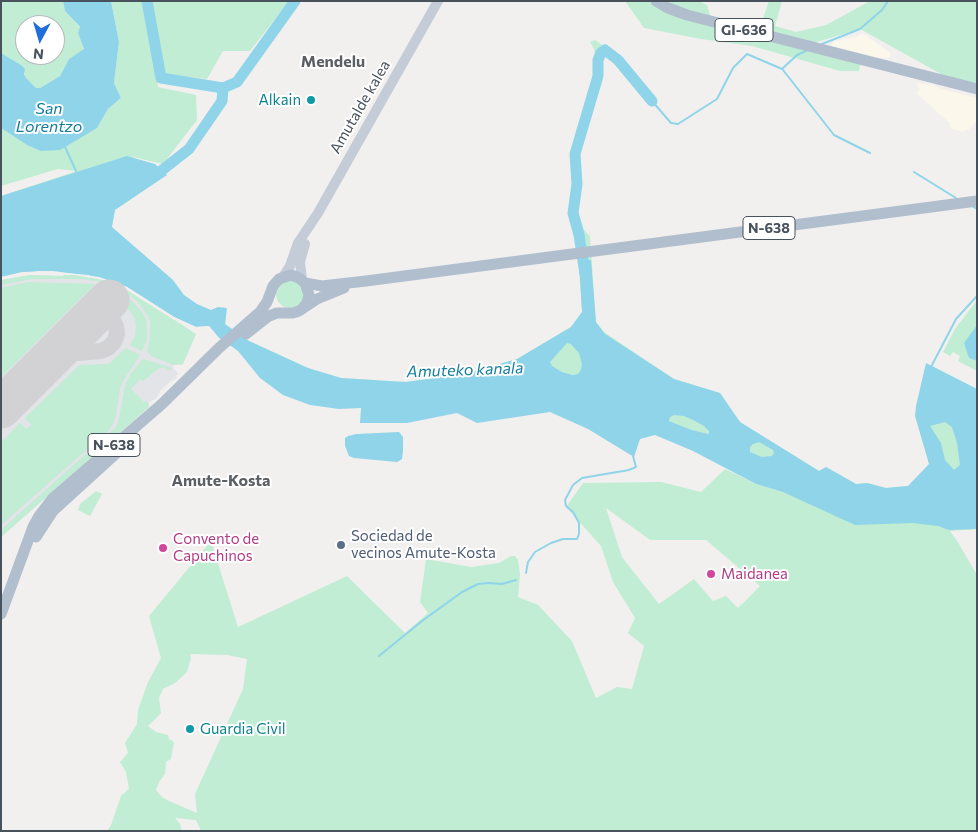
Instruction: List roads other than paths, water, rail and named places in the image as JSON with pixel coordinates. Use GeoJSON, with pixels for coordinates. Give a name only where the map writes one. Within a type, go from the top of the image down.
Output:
{"type":"FeatureCollection","features":[{"type":"Feature","properties":{"kind":"main road","name":"Amutalde kalea"},"geometry":{"type":"LineString","coordinates":[[283,277],[290,266],[298,243],[318,213],[438,1]]}},
{"type":"Feature","properties":{"kind":"main road","name":"GI-636"},"geometry":{"type":"LineString","coordinates":[[656,1],[668,8],[688,15],[977,89]]}},
{"type":"Feature","properties":{"kind":"main road","name":"N-638"},"geometry":{"type":"LineString","coordinates":[[1,614],[29,536],[46,506],[251,325],[264,307],[275,283],[283,277],[296,276],[304,282],[322,286],[977,201]]}},
{"type":"Feature","properties":{"kind":"main road","name":"Amutalde kalea"},"geometry":{"type":"LineString","coordinates":[[304,282],[300,268],[301,256],[318,213]]}},
{"type":"Feature","properties":{"kind":"main road","name":"N-638"},"geometry":{"type":"LineString","coordinates":[[251,325],[269,316],[284,312],[293,313],[325,295],[366,281]]}},
{"type":"Feature","properties":{"kind":"main road"},"geometry":{"type":"LineString","coordinates":[[303,308],[307,303],[309,295],[304,282]]}},
{"type":"Feature","properties":{"kind":"main road"},"geometry":{"type":"LineString","coordinates":[[271,291],[274,304],[284,312]]}},
{"type":"Feature","properties":{"kind":"main road","name":"N-638"},"geometry":{"type":"LineString","coordinates":[[18,571],[39,531],[53,511],[222,351]]}},
{"type":"Feature","properties":{"kind":"water","name":"San Lorentzo"},"geometry":{"type":"Polygon","coordinates":[[[63,1],[111,1],[119,42],[114,83],[121,98],[108,109],[97,128],[60,150],[41,151],[27,145],[1,128],[1,53],[15,61],[15,65],[21,65],[25,69],[24,74],[26,78],[36,88],[40,88],[60,76],[69,59],[84,49],[78,33],[80,27],[65,11],[63,1]]]}},
{"type":"Feature","properties":{"kind":"water"},"geometry":{"type":"Polygon","coordinates":[[[127,156],[155,164],[167,175],[115,210],[112,227],[173,280],[184,295],[197,304],[211,310],[218,307],[227,308],[225,324],[249,341],[308,368],[341,378],[406,382],[464,374],[517,359],[571,327],[582,312],[579,260],[591,260],[596,322],[605,334],[674,379],[720,393],[740,422],[819,471],[826,467],[856,484],[867,483],[886,488],[908,486],[929,464],[915,416],[926,363],[977,389],[977,529],[949,530],[938,526],[913,523],[855,525],[783,492],[756,484],[693,451],[655,435],[640,439],[634,457],[588,429],[550,412],[477,423],[457,413],[407,423],[360,423],[361,408],[339,409],[310,405],[283,395],[260,378],[238,351],[218,337],[209,326],[196,327],[174,317],[127,287],[99,277],[53,271],[22,272],[1,277],[1,196],[127,156]],[[567,343],[550,362],[552,366],[562,372],[573,375],[578,374],[582,364],[579,353],[571,344],[567,343]],[[674,415],[670,417],[669,421],[709,434],[709,431],[704,426],[684,416],[674,415]],[[945,422],[930,426],[941,443],[945,460],[954,470],[960,465],[957,443],[952,427],[945,422]],[[759,442],[750,447],[750,452],[762,457],[772,456],[774,453],[773,450],[759,442]]]}},
{"type":"Feature","properties":{"kind":"water"},"geometry":{"type":"Polygon","coordinates":[[[977,325],[977,361],[969,358],[964,343],[977,325]]]}},
{"type":"Feature","properties":{"kind":"water"},"geometry":{"type":"Polygon","coordinates":[[[399,432],[403,437],[403,451],[402,459],[397,462],[354,458],[349,456],[345,446],[345,438],[348,436],[399,432]]]}},
{"type":"Feature","properties":{"kind":"waterway"},"geometry":{"type":"LineString","coordinates":[[147,1],[161,78],[223,88]]}},
{"type":"Feature","properties":{"kind":"waterway"},"geometry":{"type":"LineString","coordinates":[[148,177],[161,171],[189,149],[222,101],[223,88],[237,82],[295,1]]}},
{"type":"Feature","properties":{"kind":"waterway"},"geometry":{"type":"LineString","coordinates":[[822,44],[860,29],[882,10],[888,1]]}},
{"type":"Feature","properties":{"kind":"waterway"},"geometry":{"type":"LineString","coordinates":[[585,274],[579,235],[573,213],[577,184],[575,154],[598,76],[598,60],[601,53],[605,50],[618,60],[652,101]]}},
{"type":"Feature","properties":{"kind":"waterway"},"geometry":{"type":"LineString","coordinates":[[652,101],[671,123],[678,124],[717,99],[733,68],[747,54],[782,69],[797,55],[806,51]]}},
{"type":"Feature","properties":{"kind":"waterway"},"geometry":{"type":"LineString","coordinates":[[783,70],[834,135],[870,153]]}},
{"type":"Feature","properties":{"kind":"waterway"},"geometry":{"type":"LineString","coordinates":[[65,147],[76,171]]}},
{"type":"Feature","properties":{"kind":"waterway"},"geometry":{"type":"LineString","coordinates":[[914,172],[956,198]]}},
{"type":"Feature","properties":{"kind":"waterway"},"geometry":{"type":"LineString","coordinates":[[972,206],[977,209]]}},
{"type":"Feature","properties":{"kind":"waterway"},"geometry":{"type":"LineString","coordinates":[[931,367],[956,319],[977,296]]}},
{"type":"Feature","properties":{"kind":"waterway"},"geometry":{"type":"LineString","coordinates":[[526,573],[528,562],[535,552],[563,539],[577,539],[579,523],[573,512],[566,506],[565,500],[573,485],[582,478],[629,470],[636,467],[633,456]]}},
{"type":"Feature","properties":{"kind":"waterway"},"geometry":{"type":"LineString","coordinates":[[379,656],[462,592],[478,584],[502,584],[516,580]]}},
{"type":"Feature","properties":{"kind":"place","name":"Alkain"},"geometry":{"type":"Point","coordinates":[311,100]}},
{"type":"Feature","properties":{"kind":"place","name":"Sociedad de vecinos Amute-Kosta"},"geometry":{"type":"Point","coordinates":[341,545]}},
{"type":"Feature","properties":{"kind":"place","name":"Convento de Capuchinos"},"geometry":{"type":"Point","coordinates":[163,548]}},
{"type":"Feature","properties":{"kind":"place","name":"Maidanea"},"geometry":{"type":"Point","coordinates":[711,574]}},
{"type":"Feature","properties":{"kind":"place","name":"Guardia Civil"},"geometry":{"type":"Point","coordinates":[190,729]}},
{"type":"Feature","properties":{"kind":"district","name":"Mendelu"},"geometry":{"type":"Point","coordinates":[333,62]}},
{"type":"Feature","properties":{"kind":"district","name":"Amute-Kosta"},"geometry":{"type":"Point","coordinates":[221,481]}},
{"type":"Feature","properties":{"kind":"water label","name":"Amuteko kanala"},"geometry":{"type":"Point","coordinates":[465,370]}}]}
